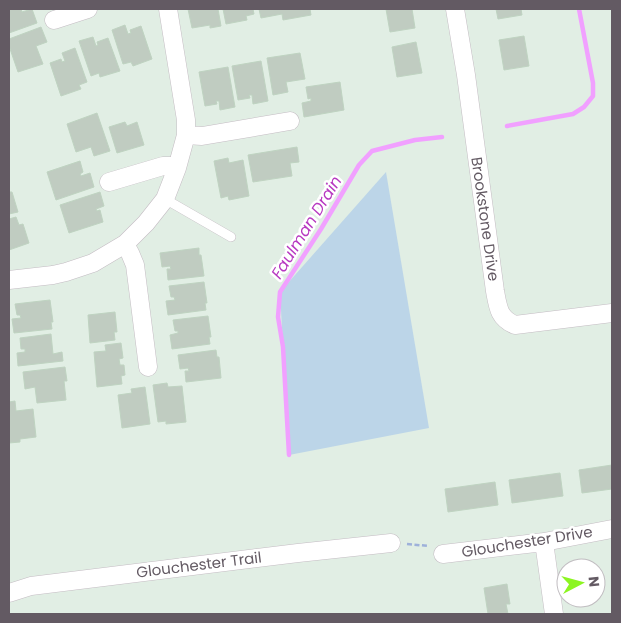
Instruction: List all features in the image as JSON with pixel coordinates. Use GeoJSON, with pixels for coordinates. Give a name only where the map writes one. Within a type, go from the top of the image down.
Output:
{"type":"FeatureCollection","features":[{"type":"Feature","properties":{"kind":"street"},"geometry":{"type":"LineString","coordinates":[[54,20],[88,9]]}},
{"type":"Feature","properties":{"kind":"street"},"geometry":{"type":"LineString","coordinates":[[9,280],[53,275],[93,263],[125,244],[166,199],[186,135],[186,120],[168,9]]}},
{"type":"Feature","properties":{"kind":"street","name":"Brookstone Drive"},"geometry":{"type":"LineString","coordinates":[[454,9],[466,76],[499,310],[506,321],[515,325],[612,313]]}},
{"type":"Feature","properties":{"kind":"street"},"geometry":{"type":"LineString","coordinates":[[186,135],[202,136],[290,121]]}},
{"type":"Feature","properties":{"kind":"street"},"geometry":{"type":"LineString","coordinates":[[109,182],[163,166],[177,168]]}},
{"type":"Feature","properties":{"kind":"street"},"geometry":{"type":"LineString","coordinates":[[125,244],[135,265],[148,367]]}},
{"type":"Feature","properties":{"kind":"street","name":"Glouchester Drive"},"geometry":{"type":"LineString","coordinates":[[442,554],[544,542],[612,529]]}},
{"type":"Feature","properties":{"kind":"street"},"geometry":{"type":"LineString","coordinates":[[544,542],[554,614]]}},
{"type":"Feature","properties":{"kind":"street","name":"Glouchester Trail"},"geometry":{"type":"LineString","coordinates":[[9,593],[31,586],[391,543]]}},
{"type":"Feature","properties":{"kind":"lane"},"geometry":{"type":"LineString","coordinates":[[166,199],[231,237]]}},
{"type":"Feature","properties":{"kind":"path"},"geometry":{"type":"LineString","coordinates":[[391,543],[434,547],[442,554]]}},
{"type":"Feature","properties":{"kind":"shaded area"},"geometry":{"type":"Polygon","coordinates":[[[386,172],[429,428],[289,455],[280,292],[386,172]]]}},
{"type":"Feature","properties":{"kind":"building"},"geometry":{"type":"Polygon","coordinates":[[[9,9],[21,9],[22,12],[32,9],[37,23],[9,33],[9,9]]]}},
{"type":"Feature","properties":{"kind":"building"},"geometry":{"type":"Polygon","coordinates":[[[188,9],[218,9],[221,26],[210,28],[210,25],[192,28],[188,9]]]}},
{"type":"Feature","properties":{"kind":"building"},"geometry":{"type":"Polygon","coordinates":[[[223,9],[253,9],[254,14],[246,16],[247,20],[226,24],[223,9]]]}},
{"type":"Feature","properties":{"kind":"building"},"geometry":{"type":"Polygon","coordinates":[[[259,9],[310,9],[311,15],[283,20],[282,14],[261,18],[259,9]]]}},
{"type":"Feature","properties":{"kind":"building"},"geometry":{"type":"Polygon","coordinates":[[[386,9],[412,9],[415,28],[390,32],[386,9]]]}},
{"type":"Feature","properties":{"kind":"building"},"geometry":{"type":"Polygon","coordinates":[[[496,9],[521,9],[522,15],[498,19],[496,9]]]}},
{"type":"Feature","properties":{"kind":"building"},"geometry":{"type":"Polygon","coordinates":[[[125,25],[128,34],[131,33],[130,30],[141,26],[152,59],[133,66],[131,62],[123,64],[112,30],[125,25]]]}},
{"type":"Feature","properties":{"kind":"building"},"geometry":{"type":"Polygon","coordinates":[[[41,27],[47,42],[36,46],[43,64],[18,72],[9,46],[9,39],[41,27]]]}},
{"type":"Feature","properties":{"kind":"building"},"geometry":{"type":"Polygon","coordinates":[[[524,36],[529,66],[504,70],[499,40],[524,36]]]}},
{"type":"Feature","properties":{"kind":"building"},"geometry":{"type":"Polygon","coordinates":[[[93,37],[96,46],[98,45],[97,42],[108,38],[120,71],[100,77],[99,73],[91,76],[79,41],[93,37]]]}},
{"type":"Feature","properties":{"kind":"building"},"geometry":{"type":"Polygon","coordinates":[[[416,42],[422,73],[397,77],[392,47],[416,42]]]}},
{"type":"Feature","properties":{"kind":"building"},"geometry":{"type":"Polygon","coordinates":[[[75,48],[87,82],[79,85],[81,89],[61,96],[50,63],[61,59],[62,62],[65,61],[62,53],[75,48]]]}},
{"type":"Feature","properties":{"kind":"building"},"geometry":{"type":"Polygon","coordinates":[[[300,53],[305,79],[286,82],[288,92],[273,95],[267,58],[300,53]]]}},
{"type":"Feature","properties":{"kind":"building"},"geometry":{"type":"Polygon","coordinates":[[[261,61],[268,101],[253,104],[252,95],[249,95],[250,98],[238,100],[232,66],[261,61]]]}},
{"type":"Feature","properties":{"kind":"building"},"geometry":{"type":"Polygon","coordinates":[[[228,67],[235,107],[220,110],[219,101],[216,101],[217,104],[205,106],[199,72],[228,67]]]}},
{"type":"Feature","properties":{"kind":"building"},"geometry":{"type":"Polygon","coordinates":[[[340,82],[344,110],[304,117],[302,103],[311,101],[311,98],[308,99],[306,87],[340,82]]]}},
{"type":"Feature","properties":{"kind":"building"},"geometry":{"type":"Polygon","coordinates":[[[97,113],[110,151],[94,156],[91,147],[76,152],[67,124],[97,113]]]}},
{"type":"Feature","properties":{"kind":"building"},"geometry":{"type":"Polygon","coordinates":[[[125,122],[127,126],[137,122],[144,145],[117,153],[109,127],[125,122]]]}},
{"type":"Feature","properties":{"kind":"building"},"geometry":{"type":"Polygon","coordinates":[[[297,147],[299,162],[290,163],[292,176],[253,182],[248,155],[297,147]]]}},
{"type":"Feature","properties":{"kind":"building"},"geometry":{"type":"Polygon","coordinates":[[[228,158],[229,163],[243,160],[249,196],[229,200],[228,196],[221,198],[214,161],[228,158]]]}},
{"type":"Feature","properties":{"kind":"building"},"geometry":{"type":"Polygon","coordinates":[[[80,161],[83,172],[80,174],[81,176],[90,173],[94,187],[56,200],[47,172],[80,161]]]}},
{"type":"Feature","properties":{"kind":"building"},"geometry":{"type":"Polygon","coordinates":[[[9,192],[12,192],[18,212],[9,214],[9,192]]]}},
{"type":"Feature","properties":{"kind":"building"},"geometry":{"type":"Polygon","coordinates":[[[100,192],[104,206],[96,209],[97,211],[100,210],[103,222],[69,233],[60,205],[100,192]]]}},
{"type":"Feature","properties":{"kind":"building"},"geometry":{"type":"Polygon","coordinates":[[[16,217],[19,225],[23,224],[29,243],[9,250],[9,219],[16,217]]]}},
{"type":"Feature","properties":{"kind":"building"},"geometry":{"type":"Polygon","coordinates":[[[199,248],[204,276],[168,280],[167,269],[171,269],[170,266],[162,267],[160,253],[199,248]]]}},
{"type":"Feature","properties":{"kind":"building"},"geometry":{"type":"Polygon","coordinates":[[[204,282],[206,310],[168,315],[166,301],[175,300],[174,297],[171,297],[169,286],[204,282]]]}},
{"type":"Feature","properties":{"kind":"building"},"geometry":{"type":"Polygon","coordinates":[[[50,300],[52,329],[14,333],[12,319],[21,318],[20,315],[17,315],[15,304],[50,300]]]}},
{"type":"Feature","properties":{"kind":"building"},"geometry":{"type":"Polygon","coordinates":[[[115,312],[117,332],[114,332],[115,340],[90,343],[88,315],[115,312]]]}},
{"type":"Feature","properties":{"kind":"building"},"geometry":{"type":"Polygon","coordinates":[[[208,316],[210,344],[172,349],[170,335],[178,333],[178,331],[175,331],[173,320],[208,316]]]}},
{"type":"Feature","properties":{"kind":"building"},"geometry":{"type":"Polygon","coordinates":[[[51,334],[53,354],[62,352],[63,361],[18,366],[17,353],[25,352],[25,349],[21,349],[20,338],[51,334]]]}},
{"type":"Feature","properties":{"kind":"building"},"geometry":{"type":"Polygon","coordinates":[[[121,343],[123,358],[119,359],[120,365],[124,365],[125,375],[121,376],[122,384],[97,387],[94,352],[106,351],[105,345],[121,343]]]}},
{"type":"Feature","properties":{"kind":"building"},"geometry":{"type":"Polygon","coordinates":[[[216,350],[217,357],[219,357],[221,378],[186,382],[185,371],[189,371],[188,368],[180,369],[178,355],[216,350]]]}},
{"type":"Feature","properties":{"kind":"building"},"geometry":{"type":"Polygon","coordinates":[[[65,367],[67,381],[64,381],[66,400],[37,403],[35,387],[25,389],[23,372],[65,367]]]}},
{"type":"Feature","properties":{"kind":"building"},"geometry":{"type":"Polygon","coordinates":[[[167,383],[168,387],[182,386],[186,422],[166,424],[166,421],[158,422],[153,385],[167,383]]]}},
{"type":"Feature","properties":{"kind":"building"},"geometry":{"type":"Polygon","coordinates":[[[145,387],[150,424],[122,428],[118,395],[132,393],[131,389],[145,387]]]}},
{"type":"Feature","properties":{"kind":"building"},"geometry":{"type":"Polygon","coordinates":[[[15,401],[16,411],[33,409],[36,437],[20,439],[20,442],[9,443],[9,402],[15,401]]]}},
{"type":"Feature","properties":{"kind":"building"},"geometry":{"type":"Polygon","coordinates":[[[612,465],[612,489],[582,493],[579,470],[612,465]]]}},
{"type":"Feature","properties":{"kind":"building"},"geometry":{"type":"Polygon","coordinates":[[[560,473],[563,496],[512,503],[509,480],[560,473]]]}},
{"type":"Feature","properties":{"kind":"building"},"geometry":{"type":"Polygon","coordinates":[[[495,482],[498,505],[448,512],[445,489],[495,482]]]}},
{"type":"Feature","properties":{"kind":"building"},"geometry":{"type":"Polygon","coordinates":[[[507,584],[510,604],[506,604],[508,614],[488,614],[484,588],[507,584]]]}},
{"type":"Feature","properties":{"kind":"waterway","name":"Faulman Drain"},"geometry":{"type":"LineString","coordinates":[[507,126],[573,114],[584,107],[593,96],[593,83],[579,9]]}},
{"type":"Feature","properties":{"kind":"waterway","name":"Faulman Drain"},"geometry":{"type":"LineString","coordinates":[[289,455],[283,347],[278,317],[280,292],[321,229],[359,165],[372,151],[415,140],[442,137]]}}]}
